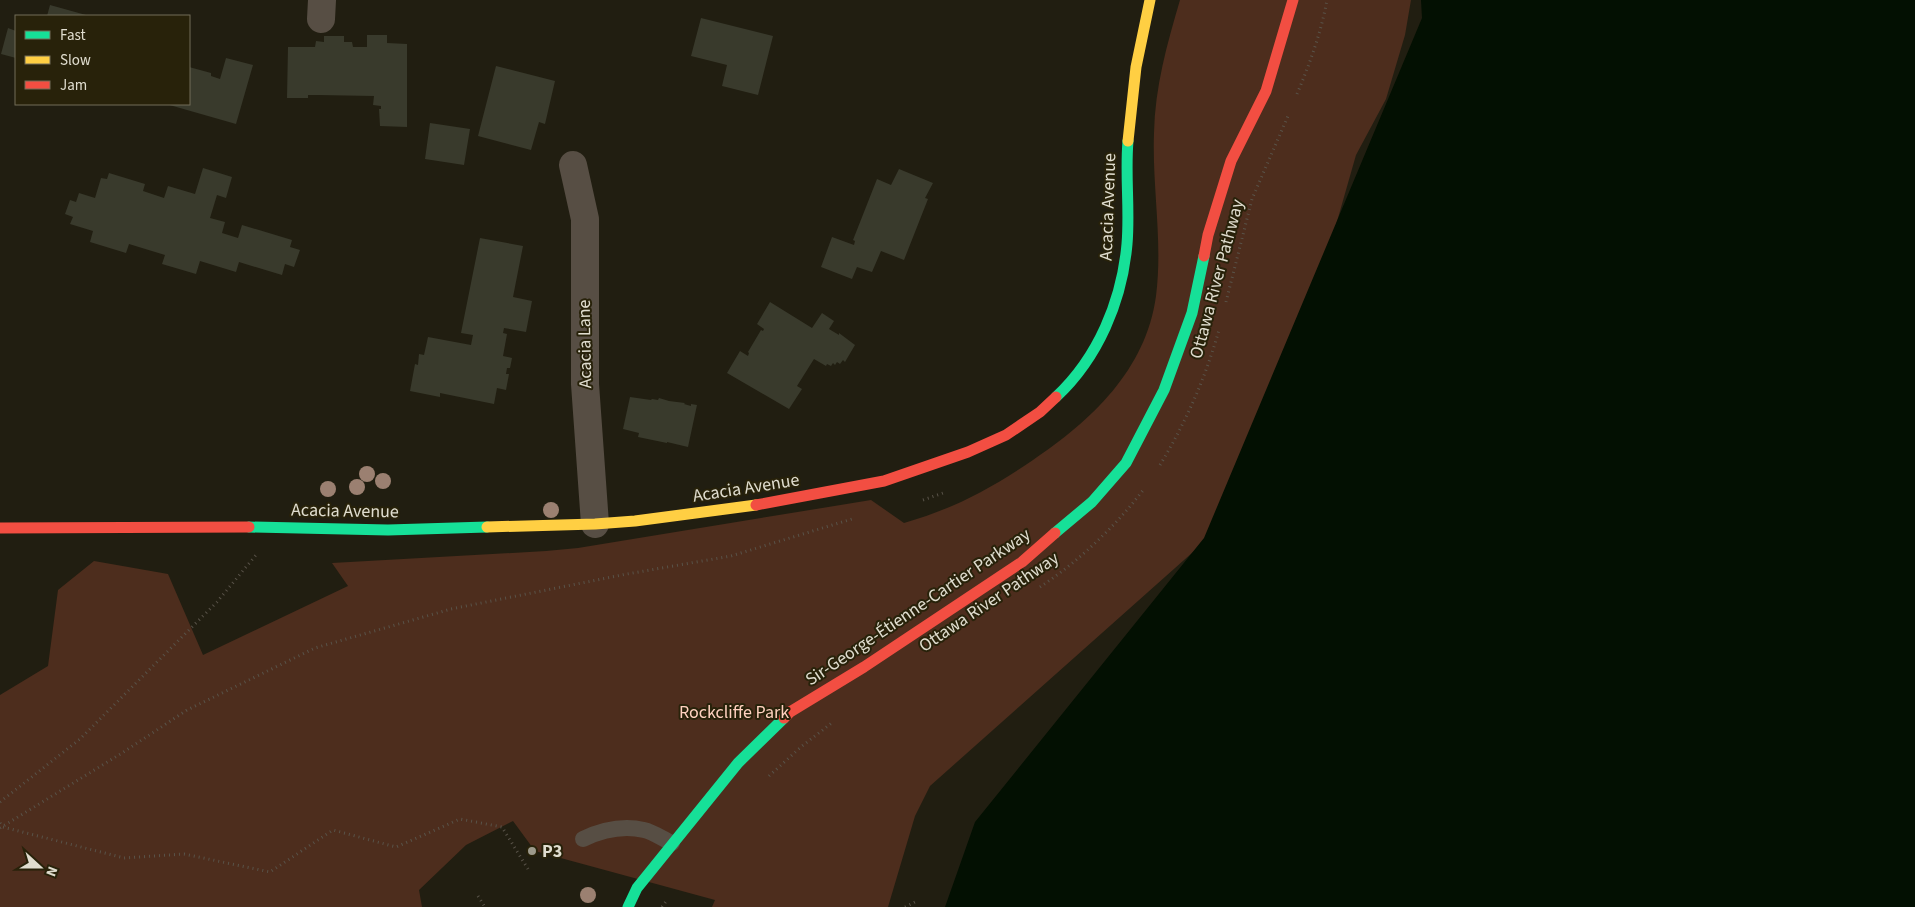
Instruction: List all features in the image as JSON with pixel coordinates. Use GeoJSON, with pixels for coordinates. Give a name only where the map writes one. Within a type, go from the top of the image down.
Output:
{"type":"FeatureCollection","features":[{"type":"Feature","properties":{"kind":"street","name":"Acacia Avenue"},"geometry":{"type":"LineString","coordinates":[[0,528],[259,526],[388,530],[595,524],[636,521],[767,504],[884,481],[968,452],[1006,435],[1040,412],[1072,382],[1095,349],[1112,312],[1123,271],[1127,244],[1126,165],[1130,113],[1136,66],[1150,0]]}},
{"type":"Feature","properties":{"kind":"street","name":"Sir-George-Étienne-Cartier Parkway"},"geometry":{"type":"LineString","coordinates":[[628,907],[637,888],[738,763],[790,712],[864,667],[1022,562],[1092,502],[1126,463],[1164,390],[1186,330],[1192,313],[1208,235],[1231,161],[1266,91],[1293,0]]}},
{"type":"Feature","properties":{"kind":"street","name":"Acacia Lane"},"geometry":{"type":"LineString","coordinates":[[573,165],[585,219],[585,384],[595,524]]}},
{"type":"Feature","properties":{"kind":"lane"},"geometry":{"type":"LineString","coordinates":[[583,839],[600,831],[622,828],[644,830],[672,843]]}},
{"type":"Feature","properties":{"kind":"path"},"geometry":{"type":"LineString","coordinates":[[1294,103],[1312,59],[1327,0]]}},
{"type":"Feature","properties":{"kind":"path","name":"Ottawa River Pathway"},"geometry":{"type":"LineString","coordinates":[[1225,305],[1252,199],[1290,112]]}},
{"type":"Feature","properties":{"kind":"path","name":"Ottawa River Pathway"},"geometry":{"type":"LineString","coordinates":[[1160,465],[1180,431],[1204,378],[1220,323]]}},
{"type":"Feature","properties":{"kind":"path","name":"Ottawa River Pathway"},"geometry":{"type":"LineString","coordinates":[[1034,591],[1098,540],[1127,511],[1149,482]]}},
{"type":"Feature","properties":{"kind":"path"},"geometry":{"type":"LineString","coordinates":[[917,502],[951,490]]}},
{"type":"Feature","properties":{"kind":"path"},"geometry":{"type":"LineString","coordinates":[[1,826],[122,753],[187,710],[315,648],[451,608],[731,556],[861,516]]}},
{"type":"Feature","properties":{"kind":"path"},"geometry":{"type":"LineString","coordinates":[[0,802],[80,739],[217,602],[261,550],[259,526]]}},
{"type":"Feature","properties":{"kind":"path"},"geometry":{"type":"LineString","coordinates":[[762,782],[802,746],[834,721]]}},
{"type":"Feature","properties":{"kind":"path"},"geometry":{"type":"LineString","coordinates":[[1,826],[124,858],[184,854],[270,872],[333,830],[396,846],[460,819],[502,827],[528,869]]}},
{"type":"Feature","properties":{"kind":"path"},"geometry":{"type":"LineString","coordinates":[[478,896],[485,907]]}},
{"type":"Feature","properties":{"kind":"path"},"geometry":{"type":"LineString","coordinates":[[662,907],[667,899]]}},
{"type":"Feature","properties":{"kind":"path"},"geometry":{"type":"LineString","coordinates":[[905,907],[916,901],[914,907]]}},
{"type":"Feature","properties":{"kind":"green space","name":"Rockcliffe Park"},"geometry":{"type":"Polygon","coordinates":[[[1180,0],[1411,0],[1405,35],[1386,99],[1356,155],[1336,225],[1211,536],[930,786],[915,816],[888,907],[712,907],[715,900],[535,851],[513,821],[466,845],[419,890],[422,907],[0,907],[0,695],[48,666],[58,590],[94,561],[168,574],[203,655],[348,586],[332,563],[578,548],[871,500],[904,523],[955,505],[971,497],[1055,445],[1095,410],[1112,391],[1128,370],[1141,347],[1150,323],[1158,276],[1154,153],[1155,116],[1162,66],[1180,0]]]}},
{"type":"Feature","properties":{"kind":"shaded area"},"geometry":{"type":"Polygon","coordinates":[[[1421,0],[1915,0],[1915,907],[945,907],[975,822],[1204,538],[1422,18],[1421,0]]]}},
{"type":"Feature","properties":{"kind":"building"},"geometry":{"type":"Polygon","coordinates":[[[50,5],[86,15],[47,15],[50,5]]]}},
{"type":"Feature","properties":{"kind":"building"},"geometry":{"type":"Polygon","coordinates":[[[701,18],[773,36],[758,95],[722,86],[727,65],[691,56],[701,18]]]}},
{"type":"Feature","properties":{"kind":"building"},"geometry":{"type":"Polygon","coordinates":[[[8,28],[15,31],[15,58],[1,54],[8,28]]]}},
{"type":"Feature","properties":{"kind":"building"},"geometry":{"type":"Polygon","coordinates":[[[367,35],[387,35],[387,43],[407,44],[407,127],[380,126],[379,109],[381,109],[381,106],[373,105],[374,96],[308,95],[308,98],[287,98],[288,47],[315,47],[316,41],[324,42],[324,36],[344,36],[344,42],[352,42],[353,47],[367,47],[367,35]]]}},
{"type":"Feature","properties":{"kind":"building"},"geometry":{"type":"Polygon","coordinates":[[[226,58],[253,65],[236,124],[170,105],[190,105],[190,67],[211,73],[211,76],[220,79],[226,58]]]}},
{"type":"Feature","properties":{"kind":"building"},"geometry":{"type":"Polygon","coordinates":[[[496,66],[555,81],[545,124],[539,122],[531,150],[478,136],[496,66]]]}},
{"type":"Feature","properties":{"kind":"building"},"geometry":{"type":"Polygon","coordinates":[[[430,123],[470,129],[464,165],[425,159],[430,123]]]}},
{"type":"Feature","properties":{"kind":"building"},"geometry":{"type":"Polygon","coordinates":[[[203,168],[232,177],[226,198],[217,195],[210,218],[225,222],[222,233],[238,238],[242,225],[292,240],[290,247],[300,250],[294,267],[285,264],[282,275],[239,262],[236,272],[200,261],[196,274],[162,264],[165,255],[129,244],[126,253],[90,242],[93,231],[70,224],[73,217],[65,214],[70,200],[76,202],[79,193],[95,198],[101,178],[107,179],[109,173],[145,184],[143,191],[164,198],[168,186],[195,194],[203,168]]]}},
{"type":"Feature","properties":{"kind":"building"},"geometry":{"type":"Polygon","coordinates":[[[899,169],[933,183],[925,198],[928,199],[904,260],[881,251],[872,272],[857,267],[852,279],[821,267],[832,237],[854,245],[855,241],[853,240],[877,179],[891,185],[899,169]]]}},
{"type":"Feature","properties":{"kind":"building"},"geometry":{"type":"Polygon","coordinates":[[[480,238],[523,246],[513,297],[532,301],[526,332],[504,328],[503,333],[507,334],[503,356],[512,358],[510,368],[507,368],[506,374],[509,374],[506,390],[497,388],[494,404],[440,393],[440,397],[410,391],[415,364],[418,365],[419,354],[424,355],[428,337],[471,345],[473,335],[461,333],[480,238]]]}},
{"type":"Feature","properties":{"kind":"building"},"geometry":{"type":"Polygon","coordinates":[[[770,302],[812,328],[822,313],[834,321],[829,329],[839,335],[839,333],[855,345],[845,362],[843,360],[840,364],[837,362],[835,365],[833,363],[831,366],[827,364],[826,366],[814,359],[797,386],[802,389],[789,409],[727,373],[740,351],[748,356],[748,352],[761,330],[763,331],[764,329],[757,324],[770,302]]]}},
{"type":"Feature","properties":{"kind":"building"},"geometry":{"type":"Polygon","coordinates":[[[630,397],[651,400],[658,400],[659,398],[691,406],[691,404],[697,405],[688,447],[638,437],[639,433],[623,429],[630,397]]]}},
{"type":"Feature","properties":{"kind":"traffic: fast"},"geometry":{"type":"LineString","coordinates":[[1056,397],[1071,382],[1096,346],[1120,286],[1128,231],[1128,141]]}},
{"type":"Feature","properties":{"kind":"traffic: fast"},"geometry":{"type":"LineString","coordinates":[[1055,533],[1092,502],[1126,463],[1164,390],[1192,313],[1204,256]]}},
{"type":"Feature","properties":{"kind":"traffic: fast"},"geometry":{"type":"LineString","coordinates":[[249,527],[388,530],[487,527]]}},
{"type":"Feature","properties":{"kind":"traffic: fast"},"geometry":{"type":"LineString","coordinates":[[628,907],[637,888],[738,763],[784,718]]}},
{"type":"Feature","properties":{"kind":"traffic: slow"},"geometry":{"type":"LineString","coordinates":[[1128,141],[1136,67],[1150,0]]}},
{"type":"Feature","properties":{"kind":"traffic: slow"},"geometry":{"type":"LineString","coordinates":[[487,527],[635,521],[756,505]]}},
{"type":"Feature","properties":{"kind":"traffic: jam"},"geometry":{"type":"LineString","coordinates":[[1204,256],[1208,235],[1231,161],[1266,91],[1293,0]]}},
{"type":"Feature","properties":{"kind":"traffic: jam"},"geometry":{"type":"LineString","coordinates":[[756,505],[884,481],[968,452],[1006,435],[1040,412],[1056,397]]}},
{"type":"Feature","properties":{"kind":"traffic: jam"},"geometry":{"type":"LineString","coordinates":[[0,528],[249,527]]}},
{"type":"Feature","properties":{"kind":"traffic: jam"},"geometry":{"type":"LineString","coordinates":[[784,718],[790,712],[864,667],[1022,562],[1055,533]]}},
{"type":"Feature","properties":{"kind":"place","name":"P3"},"geometry":{"type":"Point","coordinates":[532,851]}}]}
